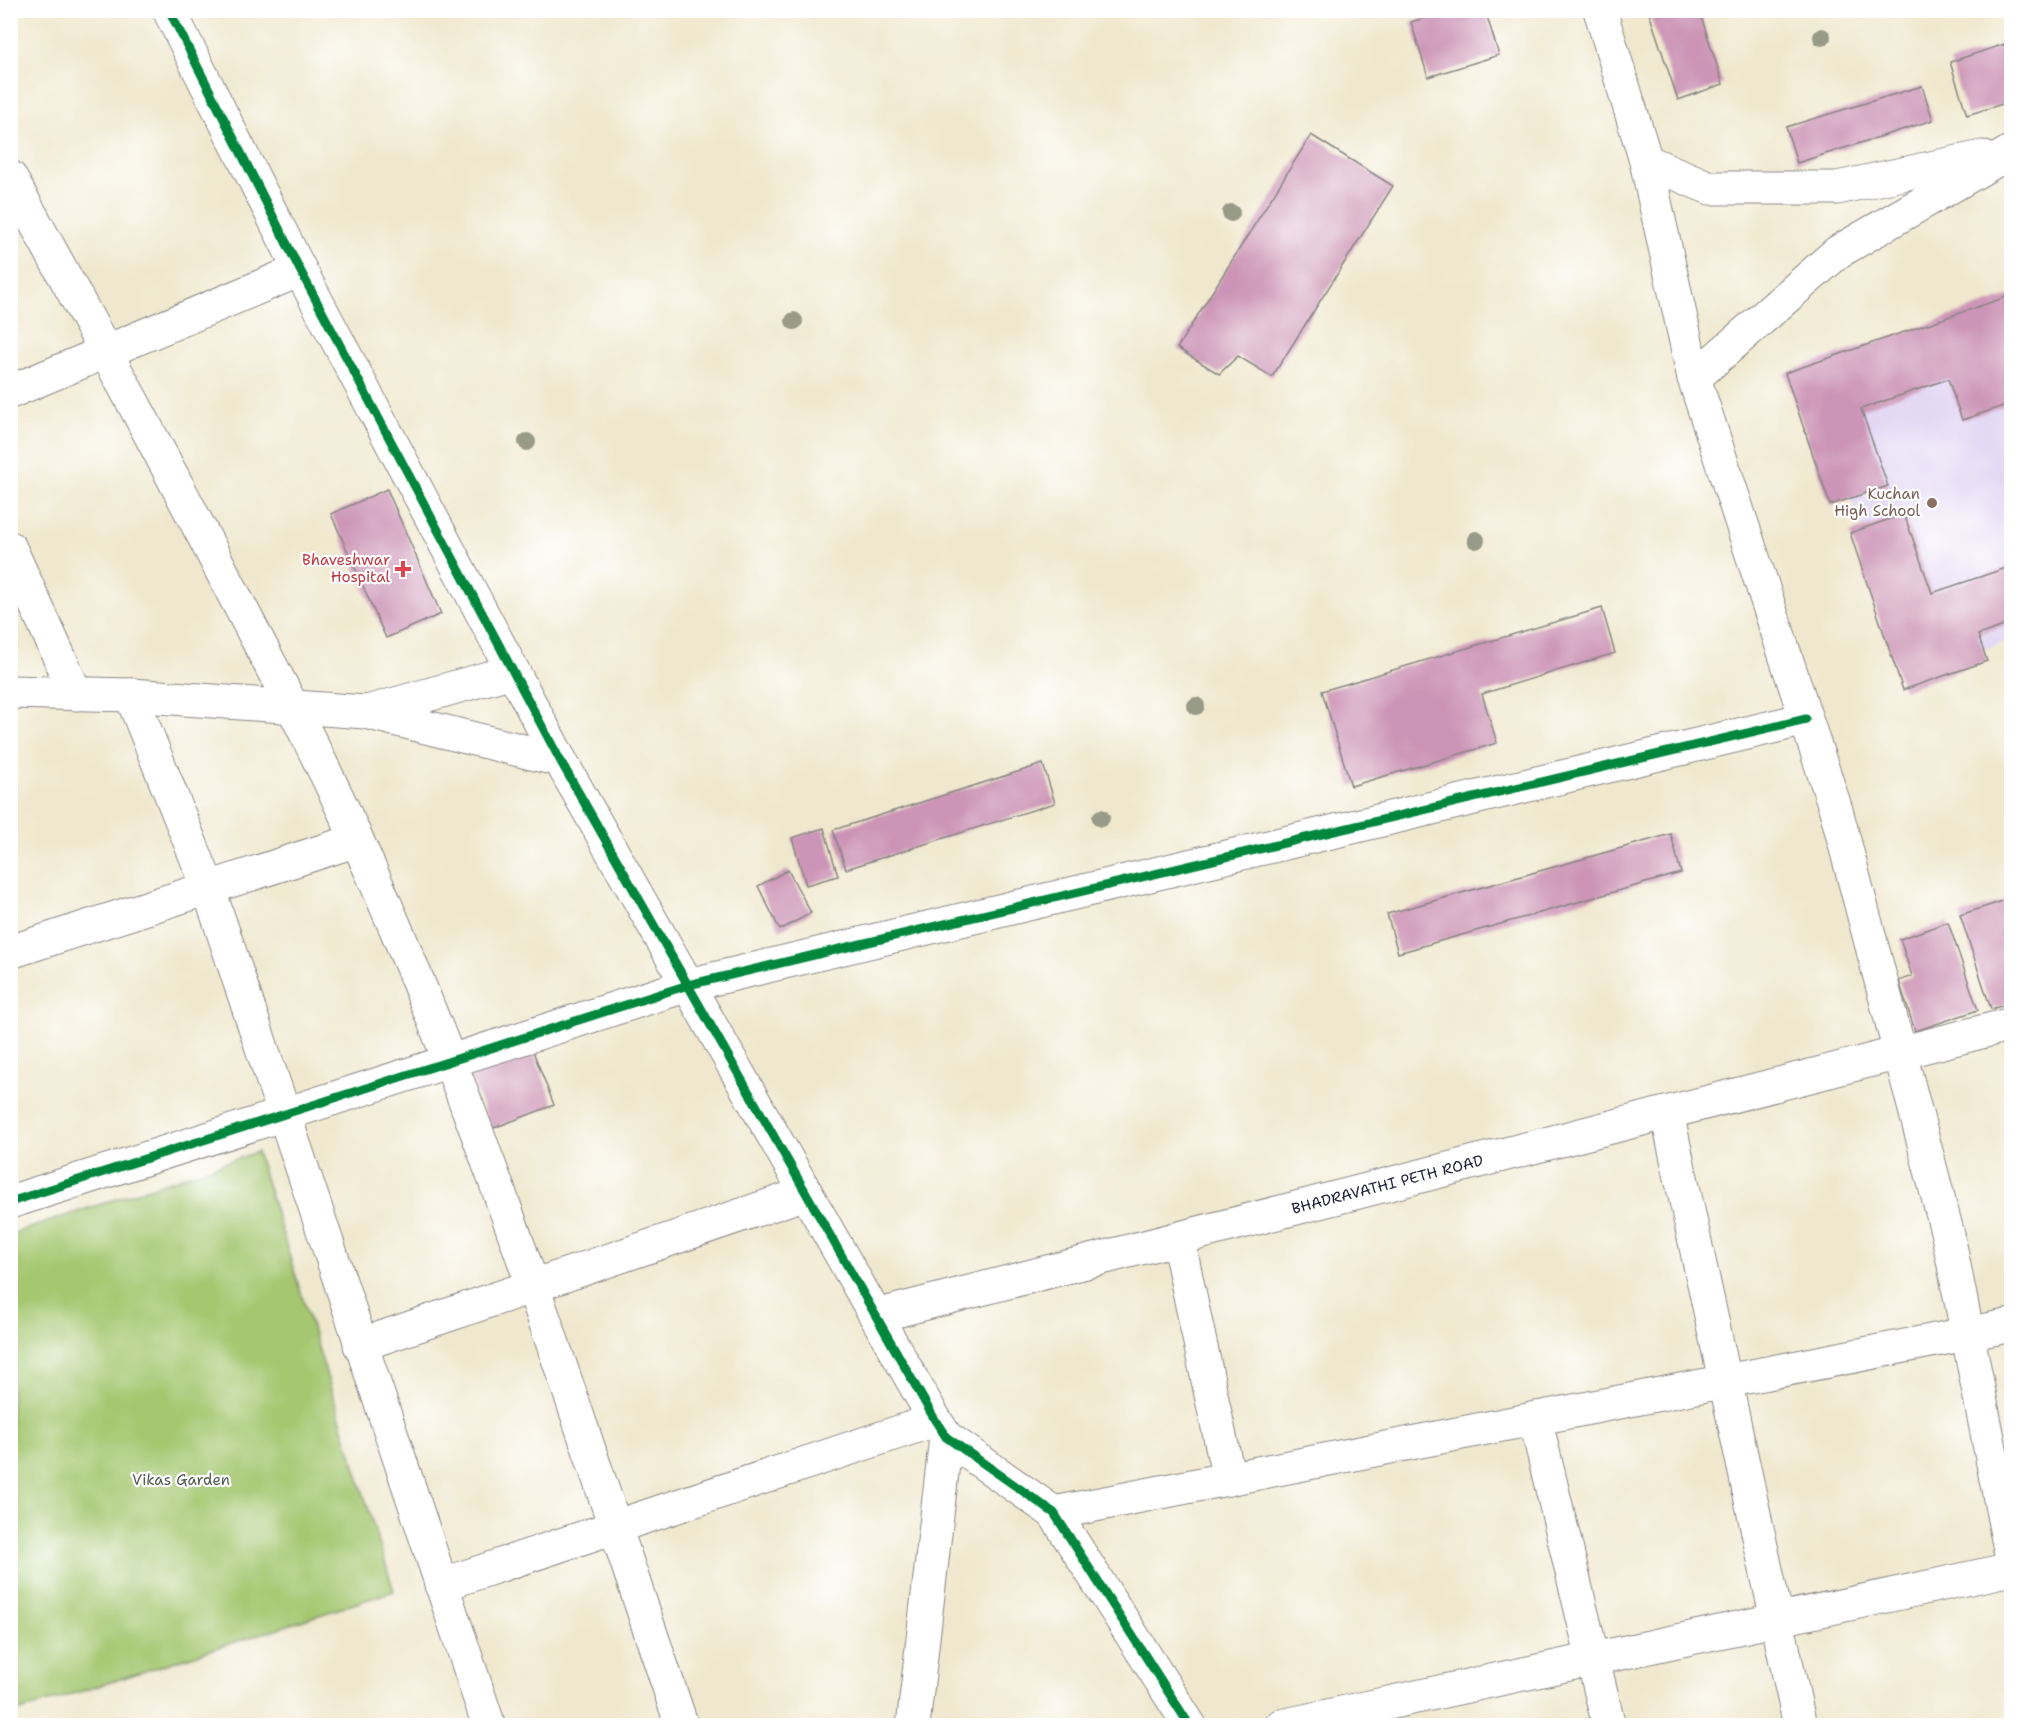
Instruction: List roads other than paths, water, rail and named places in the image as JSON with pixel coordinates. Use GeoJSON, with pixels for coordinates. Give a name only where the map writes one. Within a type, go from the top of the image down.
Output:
{"type":"FeatureCollection","features":[{"type":"Feature","properties":{"kind":"street"},"geometry":{"type":"LineString","coordinates":[[169,10],[300,270],[560,760],[940,1429],[1054,1513],[1190,1725]]}},
{"type":"Feature","properties":{"kind":"street"},"geometry":{"type":"LineString","coordinates":[[1600,10],[1646,161],[1694,378],[1836,810],[1948,1235],[2012,1560]]}},
{"type":"Feature","properties":{"kind":"street"},"geometry":{"type":"LineString","coordinates":[[1646,161],[1710,188],[1837,188],[2011,151]]}},
{"type":"Feature","properties":{"kind":"street"},"geometry":{"type":"LineString","coordinates":[[1694,378],[1838,252],[2011,151]]}},
{"type":"Feature","properties":{"kind":"street"},"geometry":{"type":"LineString","coordinates":[[10,177],[107,352],[291,705],[357,840],[449,1062],[534,1286],[682,1725]]}},
{"type":"Feature","properties":{"kind":"street"},"geometry":{"type":"LineString","coordinates":[[10,392],[300,270]]}},
{"type":"Feature","properties":{"kind":"street"},"geometry":{"type":"LineString","coordinates":[[10,548],[76,694]]}},
{"type":"Feature","properties":{"kind":"street"},"geometry":{"type":"LineString","coordinates":[[365,712],[513,671]]}},
{"type":"Feature","properties":{"kind":"street"},"geometry":{"type":"LineString","coordinates":[[10,693],[131,694],[365,712],[560,760]]}},
{"type":"Feature","properties":{"kind":"street"},"geometry":{"type":"LineString","coordinates":[[131,694],[208,887],[360,1346],[489,1725]]}},
{"type":"Feature","properties":{"kind":"street"},"geometry":{"type":"LineString","coordinates":[[10,1202],[688,985],[1806,719]]}},
{"type":"Feature","properties":{"kind":"street"},"geometry":{"type":"LineString","coordinates":[[10,951],[357,840]]}},
{"type":"Feature","properties":{"kind":"street","name":"BHADRAVATHI PETH ROAD"},"geometry":{"type":"LineString","coordinates":[[876,1316],[2012,1024]]}},
{"type":"Feature","properties":{"kind":"street"},"geometry":{"type":"LineString","coordinates":[[1667,1113],[1800,1725]]}},
{"type":"Feature","properties":{"kind":"street"},"geometry":{"type":"LineString","coordinates":[[360,1346],[806,1193]]}},
{"type":"Feature","properties":{"kind":"street"},"geometry":{"type":"LineString","coordinates":[[1178,1239],[1229,1479]]}},
{"type":"Feature","properties":{"kind":"street"},"geometry":{"type":"LineString","coordinates":[[1054,1513],[2012,1325]]}},
{"type":"Feature","properties":{"kind":"street"},"geometry":{"type":"LineString","coordinates":[[1535,1418],[1609,1725]]}},
{"type":"Feature","properties":{"kind":"street"},"geometry":{"type":"LineString","coordinates":[[441,1585],[615,1527],[940,1429]]}},
{"type":"Feature","properties":{"kind":"street"},"geometry":{"type":"LineString","coordinates":[[914,1725],[940,1429]]}},
{"type":"Feature","properties":{"kind":"street"},"geometry":{"type":"LineString","coordinates":[[1281,1725],[2012,1569]]}},
{"type":"Feature","properties":{"kind":"place","name":"Kuchan High School"},"geometry":{"type":"Point","coordinates":[1932,503]}},
{"type":"Feature","properties":{"kind":"place","name":"Bhaveshwar Hospital"},"geometry":{"type":"Point","coordinates":[403,569]}},
{"type":"Feature","properties":{"kind":"park label","name":"Vikas Garden"},"geometry":{"type":"Point","coordinates":[181,1480]}}]}
